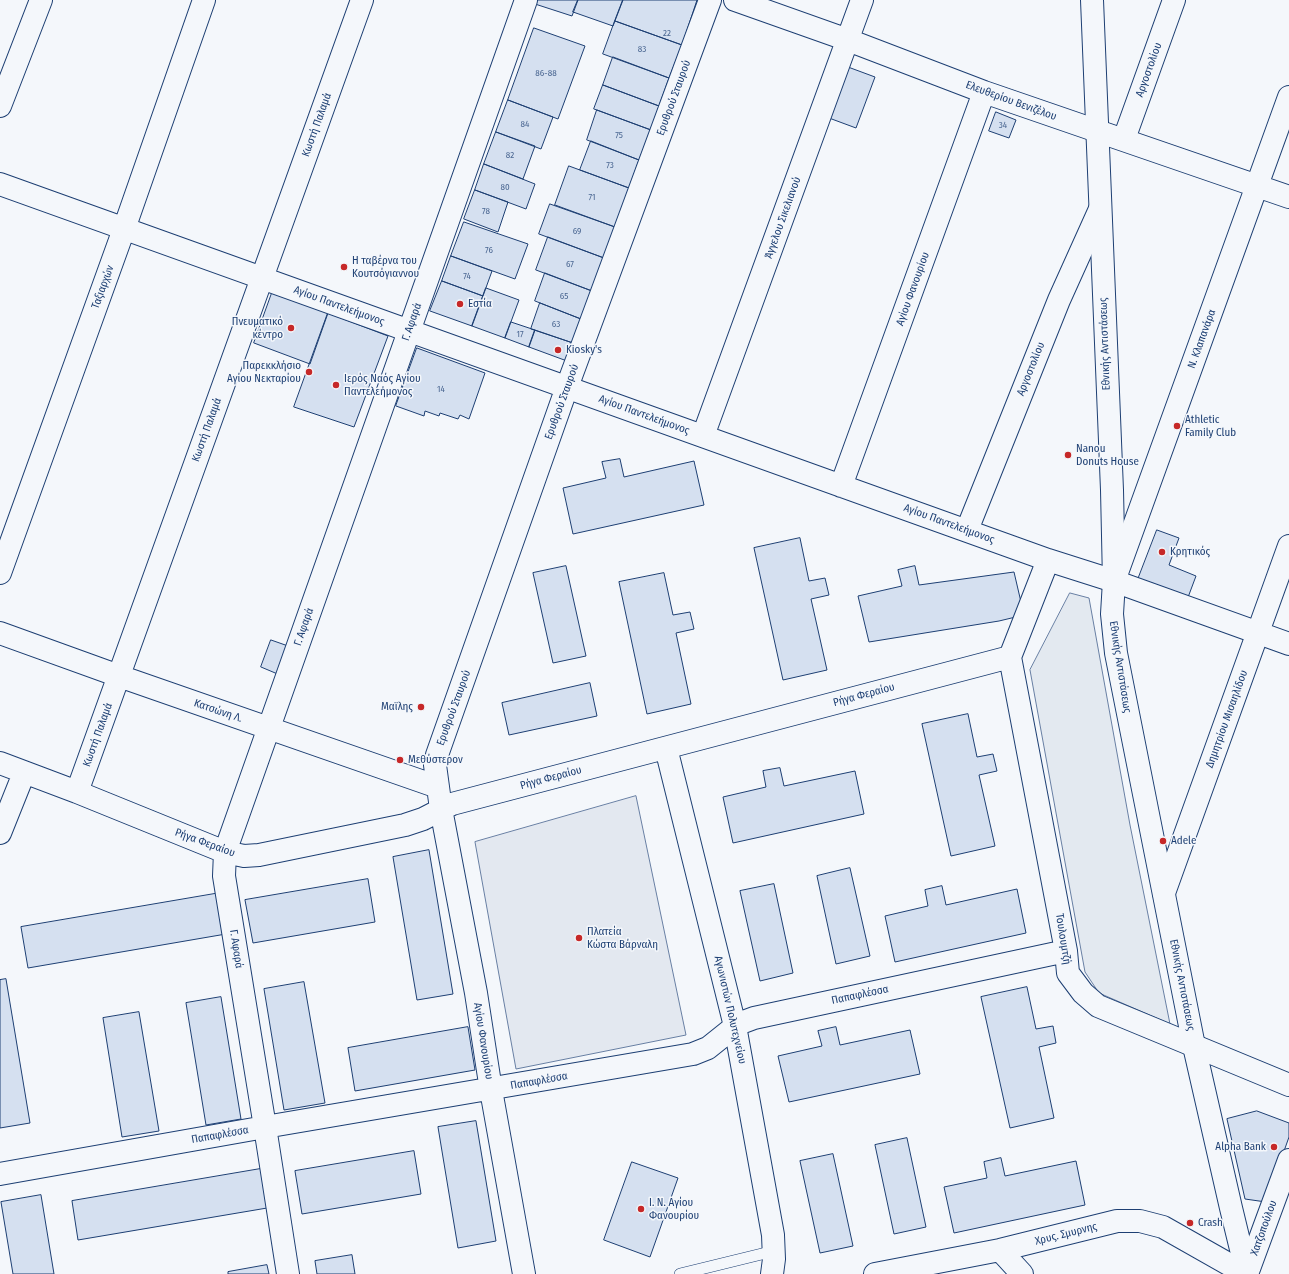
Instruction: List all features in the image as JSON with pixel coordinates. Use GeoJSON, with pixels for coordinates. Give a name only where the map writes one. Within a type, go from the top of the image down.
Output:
{"type":"FeatureCollection","features":[{"type":"Feature","properties":{"kind":"street"},"geometry":{"type":"LineString","coordinates":[[0,106],[41,0]]}},
{"type":"Feature","properties":{"kind":"street","name":"Ταξιαρχών"},"geometry":{"type":"LineString","coordinates":[[0,573],[124,229],[204,0]]}},
{"type":"Feature","properties":{"kind":"street","name":"Κωστή Παλαμά"},"geometry":{"type":"LineString","coordinates":[[77,792],[362,0]]}},
{"type":"Feature","properties":{"kind":"street","name":"Γ. Αφαρά"},"geometry":{"type":"LineString","coordinates":[[288,1274],[224,876],[225,852],[526,0]]}},
{"type":"Feature","properties":{"kind":"street","name":"Ερυθρού Σταυρού"},"geometry":{"type":"LineString","coordinates":[[441,809],[435,765],[437,756],[567,388],[710,0]]}},
{"type":"Feature","properties":{"kind":"street","name":"Ελευθερίου Βενιζέλου"},"geometry":{"type":"LineString","coordinates":[[735,0],[848,40],[984,92],[1289,197]]}},
{"type":"Feature","properties":{"kind":"street","name":"Άγγελου Σικελιανού"},"geometry":{"type":"LineString","coordinates":[[704,436],[862,0]]}},
{"type":"Feature","properties":{"kind":"street","name":"Εθνικής Αντιστάσεως"},"geometry":{"type":"LineString","coordinates":[[1092,0],[1114,581],[1112,614],[1116,653],[1194,1046],[1247,1274]]}},
{"type":"Feature","properties":{"kind":"street","name":"Αργοστολίου"},"geometry":{"type":"LineString","coordinates":[[1124,139],[1174,0]]}},
{"type":"Feature","properties":{"kind":"street","name":"Αγίου Φανουρίου"},"geometry":{"type":"LineString","coordinates":[[841,486],[984,92]]}},
{"type":"Feature","properties":{"kind":"street","name":"Ν. Κλαπανάρα"},"geometry":{"type":"LineString","coordinates":[[1114,581],[1289,97]]}},
{"type":"Feature","properties":{"kind":"street","name":"Αγίου Παντελεήμονος"},"geometry":{"type":"LineString","coordinates":[[0,184],[1048,560],[1114,581],[1289,644]]}},
{"type":"Feature","properties":{"kind":"street","name":"Αργοστολίου"},"geometry":{"type":"LineString","coordinates":[[967,530],[1059,300],[1100,209]]}},
{"type":"Feature","properties":{"kind":"street","name":"Δημητρίου Μισαηλίδου"},"geometry":{"type":"LineString","coordinates":[[1164,893],[1289,546]]}},
{"type":"Feature","properties":{"kind":"street"},"geometry":{"type":"LineString","coordinates":[[1010,657],[1048,560]]}},
{"type":"Feature","properties":{"kind":"street","name":"Κατσώνη Λ."},"geometry":{"type":"LineString","coordinates":[[0,633],[438,787]]}},
{"type":"Feature","properties":{"kind":"street","name":"Ρήγα Φεραίου"},"geometry":{"type":"LineString","coordinates":[[0,763],[77,792],[225,852],[244,856],[259,855],[405,825],[423,819],[452,804],[1010,657]]}},
{"type":"Feature","properties":{"kind":"street","name":"Τουλουμτζή"},"geometry":{"type":"LineString","coordinates":[[1010,657],[1066,951],[1068,973],[1083,994],[1098,1006],[1289,1085]]}},
{"type":"Feature","properties":{"kind":"street","name":"Αγωνιστών Πολυτεχνείου"},"geometry":{"type":"LineString","coordinates":[[666,748],[735,1026],[773,1235],[774,1259],[772,1274]]}},
{"type":"Feature","properties":{"kind":"street"},"geometry":{"type":"LineString","coordinates":[[0,832],[24,773]]}},
{"type":"Feature","properties":{"kind":"street","name":"Αγίου Φανουρίου"},"geometry":{"type":"LineString","coordinates":[[441,809],[476,993],[491,1090],[524,1274]]}},
{"type":"Feature","properties":{"kind":"street","name":"Παπαφλέσσα"},"geometry":{"type":"LineString","coordinates":[[0,1174],[693,1054],[708,1048],[735,1026],[754,1018],[1066,951]]}},
{"type":"Feature","properties":{"kind":"street","name":"Χατζοπούλου"},"geometry":{"type":"LineString","coordinates":[[1247,1274],[1289,1160]]}},
{"type":"Feature","properties":{"kind":"street","name":"Χρυς. Σμυρνης"},"geometry":{"type":"LineString","coordinates":[[875,1274],[1000,1250],[1117,1221],[1140,1221],[1163,1227],[1247,1274]]}},
{"type":"Feature","properties":{"kind":"street"},"geometry":{"type":"LineString","coordinates":[[1000,1250],[1022,1274]]}},
{"type":"Feature","properties":{"kind":"lane"},"geometry":{"type":"LineString","coordinates":[[680,1274],[774,1251]]}},
{"type":"Feature","properties":{"kind":"shaded area"},"geometry":{"type":"Polygon","coordinates":[[[1070,593],[1089,598],[1130,825],[1170,1024],[1099,993],[1085,972],[1030,670],[1070,593]]]}},
{"type":"Feature","properties":{"kind":"shaded area","name":"Πλατεία Κώστα Βάρναλη"},"geometry":{"type":"Polygon","coordinates":[[[636,796],[686,1035],[516,1069],[475,842],[636,796]]]}},
{"type":"Feature","properties":{"kind":"building"},"geometry":{"type":"Polygon","coordinates":[[[537,0],[578,0],[572,16],[535,4],[537,0]]]}},
{"type":"Feature","properties":{"kind":"building"},"geometry":{"type":"Polygon","coordinates":[[[578,0],[623,0],[613,26],[573,12],[578,0]]]}},
{"type":"Feature","properties":{"kind":"building"},"geometry":{"type":"Polygon","coordinates":[[[623,0],[697,0],[682,45],[615,21],[623,0]]]}},
{"type":"Feature","properties":{"kind":"building"},"geometry":{"type":"Polygon","coordinates":[[[615,21],[682,45],[669,78],[603,54],[615,21]]]}},
{"type":"Feature","properties":{"kind":"building"},"geometry":{"type":"Polygon","coordinates":[[[534,28],[585,46],[558,119],[508,100],[534,28]]]}},
{"type":"Feature","properties":{"kind":"building"},"geometry":{"type":"Polygon","coordinates":[[[613,57],[669,78],[659,106],[603,85],[613,57]]]}},
{"type":"Feature","properties":{"kind":"building"},"geometry":{"type":"Polygon","coordinates":[[[848,67],[875,77],[856,128],[829,118],[848,67]]]}},
{"type":"Feature","properties":{"kind":"building"},"geometry":{"type":"Polygon","coordinates":[[[603,85],[659,106],[651,130],[594,109],[603,85]]]}},
{"type":"Feature","properties":{"kind":"building"},"geometry":{"type":"Polygon","coordinates":[[[508,100],[553,117],[541,149],[496,132],[508,100]]]}},
{"type":"Feature","properties":{"kind":"building"},"geometry":{"type":"Polygon","coordinates":[[[597,110],[651,130],[639,160],[587,140],[597,110]]]}},
{"type":"Feature","properties":{"kind":"building"},"geometry":{"type":"Polygon","coordinates":[[[996,112],[1016,120],[1009,138],[989,131],[996,112]]]}},
{"type":"Feature","properties":{"kind":"building"},"geometry":{"type":"Polygon","coordinates":[[[496,132],[535,146],[523,179],[484,164],[496,132]]]}},
{"type":"Feature","properties":{"kind":"building"},"geometry":{"type":"Polygon","coordinates":[[[591,141],[639,160],[629,188],[580,170],[591,141]]]}},
{"type":"Feature","properties":{"kind":"building"},"geometry":{"type":"Polygon","coordinates":[[[484,164],[535,184],[526,209],[475,190],[484,164]]]}},
{"type":"Feature","properties":{"kind":"building"},"geometry":{"type":"Polygon","coordinates":[[[569,166],[629,188],[615,227],[555,205],[569,166]]]}},
{"type":"Feature","properties":{"kind":"building"},"geometry":{"type":"Polygon","coordinates":[[[475,190],[508,202],[498,232],[464,219],[475,190]]]}},
{"type":"Feature","properties":{"kind":"building"},"geometry":{"type":"Polygon","coordinates":[[[550,204],[615,227],[604,258],[539,234],[550,204]]]}},
{"type":"Feature","properties":{"kind":"building"},"geometry":{"type":"Polygon","coordinates":[[[464,222],[528,244],[515,279],[451,256],[464,222]]]}},
{"type":"Feature","properties":{"kind":"building"},"geometry":{"type":"Polygon","coordinates":[[[548,237],[604,258],[592,291],[536,270],[548,237]]]}},
{"type":"Feature","properties":{"kind":"building"},"geometry":{"type":"Polygon","coordinates":[[[451,256],[492,271],[483,296],[442,281],[451,256]]]}},
{"type":"Feature","properties":{"kind":"building"},"geometry":{"type":"Polygon","coordinates":[[[545,273],[592,291],[581,319],[535,301],[545,273]]]}},
{"type":"Feature","properties":{"kind":"building"},"geometry":{"type":"Polygon","coordinates":[[[442,281],[483,296],[472,326],[430,311],[442,281]]]}},
{"type":"Feature","properties":{"kind":"building"},"geometry":{"type":"Polygon","coordinates":[[[486,288],[519,300],[505,338],[472,326],[486,288]]]}},
{"type":"Feature","properties":{"kind":"building","name":"Πνευματικό κέντρο"},"geometry":{"type":"Polygon","coordinates":[[[272,293],[328,313],[310,364],[254,343],[272,293]]]}},
{"type":"Feature","properties":{"kind":"building"},"geometry":{"type":"Polygon","coordinates":[[[540,303],[581,319],[573,343],[531,329],[540,303]]]}},
{"type":"Feature","properties":{"kind":"building","name":"Ιερός Ναός Αγίου Παντελεήμονος"},"geometry":{"type":"Polygon","coordinates":[[[328,313],[388,336],[354,427],[294,407],[328,313]]]}},
{"type":"Feature","properties":{"kind":"building"},"geometry":{"type":"Polygon","coordinates":[[[511,322],[535,330],[529,347],[505,338],[511,322]]]}},
{"type":"Feature","properties":{"kind":"building"},"geometry":{"type":"Polygon","coordinates":[[[535,330],[573,343],[567,361],[529,347],[535,330]]]}},
{"type":"Feature","properties":{"kind":"building"},"geometry":{"type":"Polygon","coordinates":[[[417,348],[485,373],[469,419],[460,415],[458,419],[440,413],[439,416],[425,411],[424,416],[396,406],[417,348]]]}},
{"type":"Feature","properties":{"kind":"building"},"geometry":{"type":"Polygon","coordinates":[[[620,459],[624,477],[694,461],[704,505],[573,534],[563,488],[606,478],[602,462],[620,459]]]}},
{"type":"Feature","properties":{"kind":"building","name":"Κρητικός"},"geometry":{"type":"Polygon","coordinates":[[[1157,530],[1179,538],[1169,565],[1196,576],[1187,600],[1137,582],[1157,530]]]}},
{"type":"Feature","properties":{"kind":"building"},"geometry":{"type":"Polygon","coordinates":[[[800,538],[809,581],[825,578],[829,595],[811,599],[827,670],[783,680],[754,548],[800,538]]]}},
{"type":"Feature","properties":{"kind":"building"},"geometry":{"type":"Polygon","coordinates":[[[566,566],[586,656],[553,663],[533,573],[566,566]]]}},
{"type":"Feature","properties":{"kind":"building"},"geometry":{"type":"Polygon","coordinates":[[[915,566],[919,585],[1014,572],[1024,615],[999,621],[869,642],[858,596],[902,586],[898,570],[915,566]]]}},
{"type":"Feature","properties":{"kind":"building"},"geometry":{"type":"Polygon","coordinates":[[[664,573],[673,615],[690,612],[694,629],[676,633],[691,704],[647,714],[619,582],[664,573]]]}},
{"type":"Feature","properties":{"kind":"building"},"geometry":{"type":"Polygon","coordinates":[[[271,640],[291,647],[280,675],[261,667],[271,640]]]}},
{"type":"Feature","properties":{"kind":"building"},"geometry":{"type":"Polygon","coordinates":[[[590,683],[597,716],[509,735],[502,703],[590,683]]]}},
{"type":"Feature","properties":{"kind":"building"},"geometry":{"type":"Polygon","coordinates":[[[968,714],[977,757],[993,754],[997,771],[979,775],[995,846],[951,856],[922,724],[968,714]]]}},
{"type":"Feature","properties":{"kind":"building"},"geometry":{"type":"Polygon","coordinates":[[[780,768],[784,786],[855,771],[864,814],[733,843],[723,797],[766,787],[763,771],[780,768]]]}},
{"type":"Feature","properties":{"kind":"building"},"geometry":{"type":"Polygon","coordinates":[[[429,850],[453,994],[417,1000],[393,857],[429,850]]]}},
{"type":"Feature","properties":{"kind":"building"},"geometry":{"type":"Polygon","coordinates":[[[850,868],[870,956],[836,964],[817,876],[850,868]]]}},
{"type":"Feature","properties":{"kind":"building"},"geometry":{"type":"Polygon","coordinates":[[[368,879],[375,922],[253,943],[245,900],[368,879]]]}},
{"type":"Feature","properties":{"kind":"building"},"geometry":{"type":"Polygon","coordinates":[[[774,884],[793,973],[760,981],[740,891],[774,884]]]}},
{"type":"Feature","properties":{"kind":"building"},"geometry":{"type":"Polygon","coordinates":[[[942,886],[946,905],[1017,889],[1026,933],[895,962],[885,916],[928,906],[925,890],[942,886]]]}},
{"type":"Feature","properties":{"kind":"building"},"geometry":{"type":"Polygon","coordinates":[[[220,893],[226,934],[28,968],[21,927],[220,893]]]}},
{"type":"Feature","properties":{"kind":"building"},"geometry":{"type":"Polygon","coordinates":[[[6,979],[30,1123],[0,1128],[0,980],[6,979]]]}},
{"type":"Feature","properties":{"kind":"building"},"geometry":{"type":"Polygon","coordinates":[[[304,982],[325,1103],[284,1110],[264,989],[304,982]]]}},
{"type":"Feature","properties":{"kind":"building"},"geometry":{"type":"Polygon","coordinates":[[[1027,987],[1036,1029],[1053,1026],[1056,1043],[1039,1047],[1054,1118],[1010,1128],[981,997],[1027,987]]]}},
{"type":"Feature","properties":{"kind":"building"},"geometry":{"type":"Polygon","coordinates":[[[221,997],[241,1119],[206,1125],[186,1003],[221,997]]]}},
{"type":"Feature","properties":{"kind":"building"},"geometry":{"type":"Polygon","coordinates":[[[139,1012],[159,1131],[122,1137],[103,1018],[139,1012]]]}},
{"type":"Feature","properties":{"kind":"building"},"geometry":{"type":"Polygon","coordinates":[[[468,1027],[475,1070],[355,1091],[348,1048],[468,1027]]]}},
{"type":"Feature","properties":{"kind":"building"},"geometry":{"type":"Polygon","coordinates":[[[836,1027],[840,1045],[910,1030],[920,1074],[789,1102],[778,1056],[822,1046],[818,1031],[836,1027]]]}},
{"type":"Feature","properties":{"kind":"building"},"geometry":{"type":"Polygon","coordinates":[[[1257,1111],[1289,1123],[1289,1137],[1266,1202],[1245,1199],[1227,1119],[1257,1111]]]}},
{"type":"Feature","properties":{"kind":"building"},"geometry":{"type":"Polygon","coordinates":[[[476,1121],[496,1241],[458,1248],[438,1127],[476,1121]]]}},
{"type":"Feature","properties":{"kind":"building"},"geometry":{"type":"Polygon","coordinates":[[[907,1138],[926,1227],[894,1234],[875,1145],[907,1138]]]}},
{"type":"Feature","properties":{"kind":"building"},"geometry":{"type":"Polygon","coordinates":[[[414,1151],[421,1194],[302,1214],[295,1171],[414,1151]]]}},
{"type":"Feature","properties":{"kind":"building"},"geometry":{"type":"Polygon","coordinates":[[[833,1154],[853,1246],[820,1253],[800,1161],[833,1154]]]}},
{"type":"Feature","properties":{"kind":"building"},"geometry":{"type":"Polygon","coordinates":[[[1001,1158],[1005,1176],[1076,1161],[1085,1205],[954,1233],[944,1187],[987,1178],[984,1162],[1001,1158]]]}},
{"type":"Feature","properties":{"kind":"building","name":"Ι. Ν. Αγίου Φανουρίου"},"geometry":{"type":"Polygon","coordinates":[[[632,1162],[678,1178],[650,1257],[604,1240],[632,1162]]]}},
{"type":"Feature","properties":{"kind":"building"},"geometry":{"type":"Polygon","coordinates":[[[266,1168],[273,1207],[78,1240],[72,1201],[266,1168]]]}},
{"type":"Feature","properties":{"kind":"building"},"geometry":{"type":"Polygon","coordinates":[[[41,1195],[54,1274],[13,1274],[1,1202],[41,1195]]]}},
{"type":"Feature","properties":{"kind":"building"},"geometry":{"type":"Polygon","coordinates":[[[352,1255],[355,1274],[317,1274],[315,1261],[352,1255]]]}},
{"type":"Feature","properties":{"kind":"building"},"geometry":{"type":"Polygon","coordinates":[[[267,1265],[269,1274],[228,1274],[228,1272],[267,1265]]]}},
{"type":"Feature","properties":{"kind":"place","name":"Η ταβέρνα του Κουτσόγιαννου"},"geometry":{"type":"Point","coordinates":[344,267]}},
{"type":"Feature","properties":{"kind":"place","name":"Εστία"},"geometry":{"type":"Point","coordinates":[460,304]}},
{"type":"Feature","properties":{"kind":"place","name":"Πνευματικό κέντρο"},"geometry":{"type":"Point","coordinates":[291,328]}},
{"type":"Feature","properties":{"kind":"place","name":"Kiosky's"},"geometry":{"type":"Point","coordinates":[558,350]}},
{"type":"Feature","properties":{"kind":"place","name":"Παρεκκλήσιο Αγίου Νεκταρίου"},"geometry":{"type":"Point","coordinates":[309,372]}},
{"type":"Feature","properties":{"kind":"place","name":"Ιερός Ναός Αγίου Παντελεήμονος"},"geometry":{"type":"Point","coordinates":[336,385]}},
{"type":"Feature","properties":{"kind":"place","name":"Athletic Family Club"},"geometry":{"type":"Point","coordinates":[1177,426]}},
{"type":"Feature","properties":{"kind":"place","name":"Nanou Donuts House"},"geometry":{"type":"Point","coordinates":[1068,455]}},
{"type":"Feature","properties":{"kind":"place","name":"Κρητικός"},"geometry":{"type":"Point","coordinates":[1162,552]}},
{"type":"Feature","properties":{"kind":"place","name":"Μαϊλης"},"geometry":{"type":"Point","coordinates":[421,707]}},
{"type":"Feature","properties":{"kind":"place","name":"Μεθύστερον"},"geometry":{"type":"Point","coordinates":[400,760]}},
{"type":"Feature","properties":{"kind":"place","name":"Adele"},"geometry":{"type":"Point","coordinates":[1163,841]}},
{"type":"Feature","properties":{"kind":"place","name":"Πλατεία Κώστα Βάρναλη"},"geometry":{"type":"Point","coordinates":[579,938]}},
{"type":"Feature","properties":{"kind":"place","name":"Alpha Bank"},"geometry":{"type":"Point","coordinates":[1274,1147]}},
{"type":"Feature","properties":{"kind":"place","name":"Ι. Ν. Αγίου Φανουρίου"},"geometry":{"type":"Point","coordinates":[641,1209]}},
{"type":"Feature","properties":{"kind":"place","name":"Crash"},"geometry":{"type":"Point","coordinates":[1190,1223]}}]}
